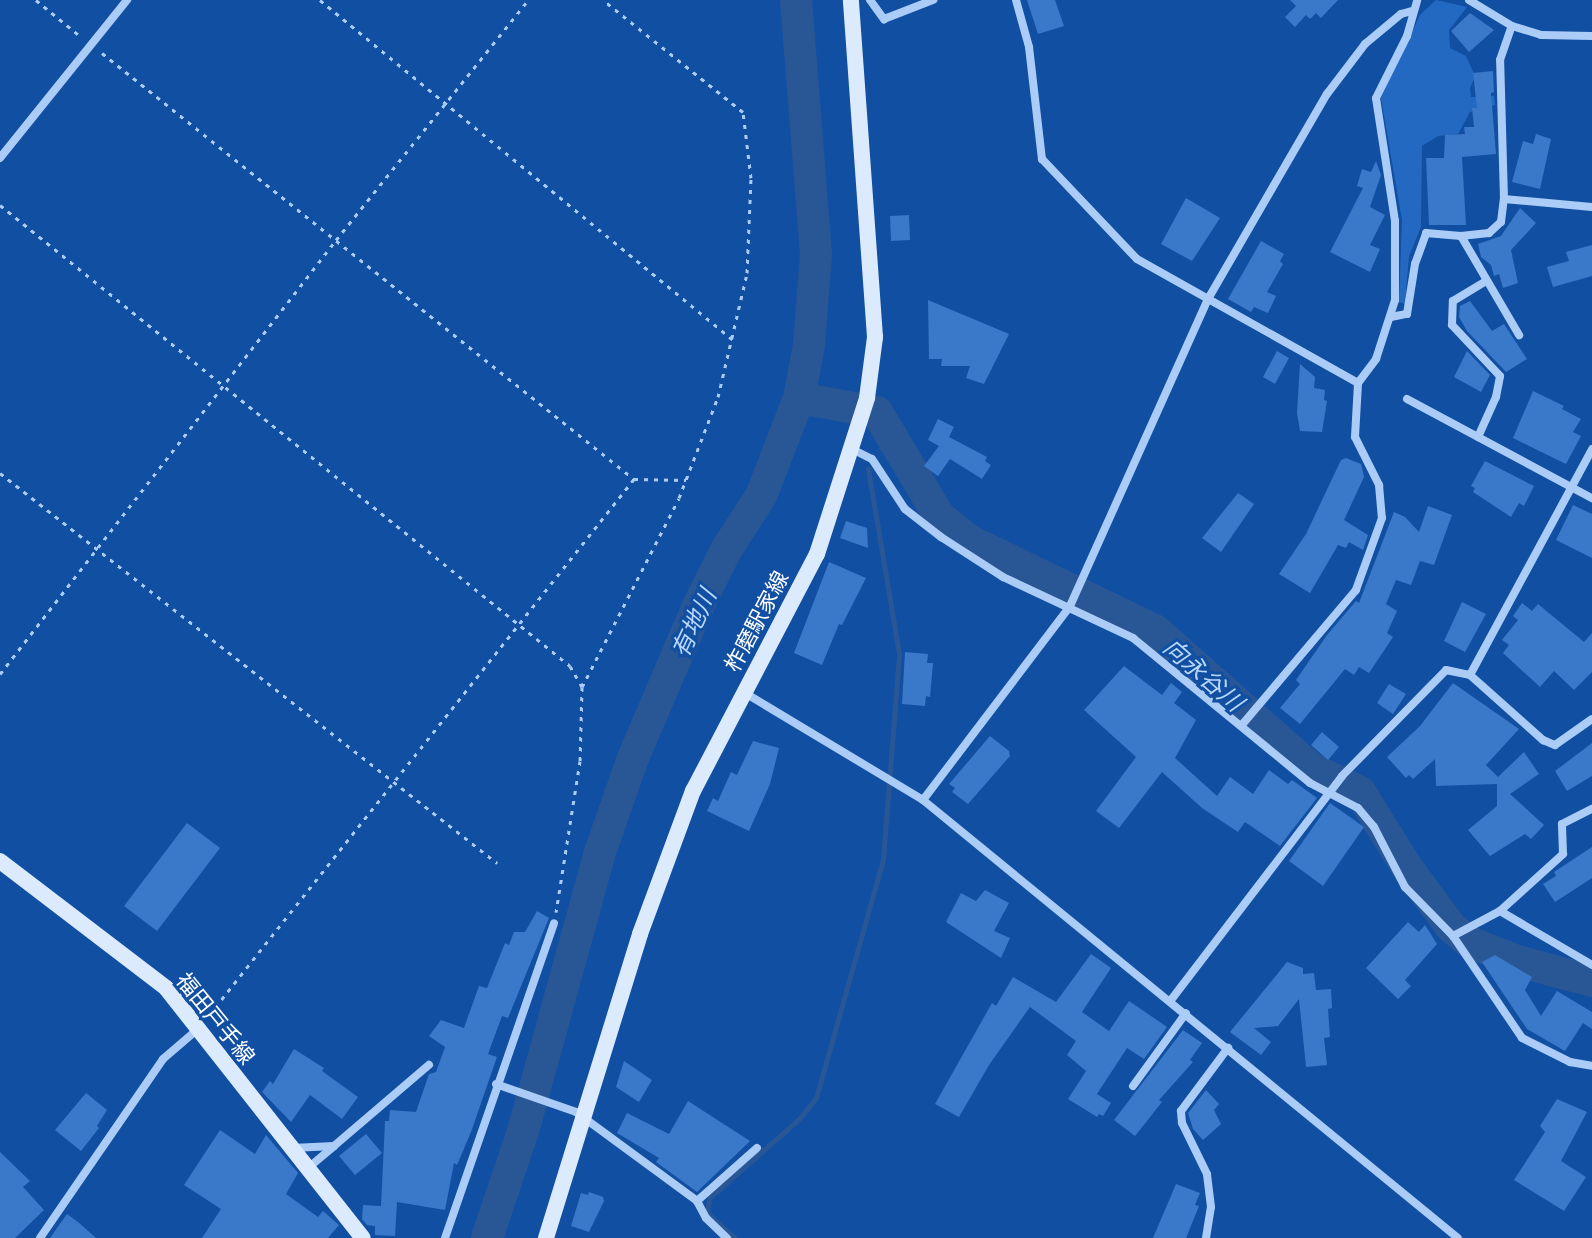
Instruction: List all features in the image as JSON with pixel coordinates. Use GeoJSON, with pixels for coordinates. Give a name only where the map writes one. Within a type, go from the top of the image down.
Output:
{"type":"FeatureCollection","features":[{"type":"Feature","properties":{"kind":"main road","name":"柞磨駅家線"},"geometry":{"type":"LineString","coordinates":[[546,1238],[580,1116],[640,934],[693,791],[817,554],[867,398],[875,337],[851,0]]}},
{"type":"Feature","properties":{"kind":"main road","name":"福田戸手線"},"geometry":{"type":"LineString","coordinates":[[0,861],[166,988],[363,1238]]}},
{"type":"Feature","properties":{"kind":"street"},"geometry":{"type":"LineString","coordinates":[[0,158],[127,0]]}},
{"type":"Feature","properties":{"kind":"street"},"geometry":{"type":"LineString","coordinates":[[870,0],[884,19],[933,0]]}},
{"type":"Feature","properties":{"kind":"street"},"geometry":{"type":"LineString","coordinates":[[1016,0],[1029,47],[1042,159],[1137,259],[1358,383]]}},
{"type":"Feature","properties":{"kind":"street"},"geometry":{"type":"LineString","coordinates":[[1241,726],[1356,590],[1382,518],[1379,485],[1355,437],[1358,383],[1376,359],[1395,300],[1395,221],[1376,98],[1407,36],[1417,0]]}},
{"type":"Feature","properties":{"kind":"street"},"geometry":{"type":"LineString","coordinates":[[1469,0],[1512,26],[1541,35],[1592,36]]}},
{"type":"Feature","properties":{"kind":"street"},"geometry":{"type":"LineString","coordinates":[[923,800],[1070,606],[1208,299],[1327,94],[1365,44],[1401,14],[1412,11]]}},
{"type":"Feature","properties":{"kind":"street"},"geometry":{"type":"LineString","coordinates":[[1391,317],[1407,314],[1415,264],[1426,233],[1461,236],[1489,233],[1501,222],[1504,199],[1500,60],[1512,26]]}},
{"type":"Feature","properties":{"kind":"street"},"geometry":{"type":"LineString","coordinates":[[1504,199],[1592,207]]}},
{"type":"Feature","properties":{"kind":"street"},"geometry":{"type":"LineString","coordinates":[[1461,236],[1485,282],[1519,335]]}},
{"type":"Feature","properties":{"kind":"street"},"geometry":{"type":"LineString","coordinates":[[1478,437],[1496,397],[1500,376],[1452,325],[1453,301],[1485,282]]}},
{"type":"Feature","properties":{"kind":"street"},"geometry":{"type":"LineString","coordinates":[[1407,399],[1592,498]]}},
{"type":"Feature","properties":{"kind":"street"},"geometry":{"type":"LineString","coordinates":[[852,449],[872,459],[905,509],[941,537],[1003,577],[1133,638],[1310,783],[1358,808],[1374,827],[1405,887],[1453,936],[1522,1038],[1570,1062],[1592,1066]]}},
{"type":"Feature","properties":{"kind":"street"},"geometry":{"type":"LineString","coordinates":[[1470,675],[1592,449]]}},
{"type":"Feature","properties":{"kind":"street"},"geometry":{"type":"LineString","coordinates":[[1171,1000],[1342,776],[1446,670],[1470,675],[1543,740],[1555,745],[1592,719]]}},
{"type":"Feature","properties":{"kind":"street"},"geometry":{"type":"LineString","coordinates":[[743,692],[923,800],[1458,1238]]}},
{"type":"Feature","properties":{"kind":"street"},"geometry":{"type":"LineString","coordinates":[[1453,936],[1500,911],[1563,854],[1562,824],[1592,809]]}},
{"type":"Feature","properties":{"kind":"street"},"geometry":{"type":"LineString","coordinates":[[1500,911],[1592,965]]}},
{"type":"Feature","properties":{"kind":"street"},"geometry":{"type":"LineString","coordinates":[[445,1238],[554,923]]}},
{"type":"Feature","properties":{"kind":"street"},"geometry":{"type":"LineString","coordinates":[[1133,1086],[1186,1013]]}},
{"type":"Feature","properties":{"kind":"street"},"geometry":{"type":"LineString","coordinates":[[40,1238],[163,1059],[198,1029]]}},
{"type":"Feature","properties":{"kind":"street"},"geometry":{"type":"LineString","coordinates":[[1206,1238],[1211,1207],[1207,1174],[1182,1123],[1181,1111],[1228,1048]]}},
{"type":"Feature","properties":{"kind":"street"},"geometry":{"type":"LineString","coordinates":[[308,1168],[429,1065]]}},
{"type":"Feature","properties":{"kind":"street"},"geometry":{"type":"LineString","coordinates":[[496,1084],[580,1116],[697,1201],[706,1218],[727,1238]]}},
{"type":"Feature","properties":{"kind":"street"},"geometry":{"type":"LineString","coordinates":[[292,1148],[334,1146]]}},
{"type":"Feature","properties":{"kind":"street"},"geometry":{"type":"LineString","coordinates":[[697,1201],[757,1148]]}},
{"type":"Feature","properties":{"kind":"path"},"geometry":{"type":"LineString","coordinates":[[36,0],[634,479],[686,480]]}},
{"type":"Feature","properties":{"kind":"path"},"geometry":{"type":"LineString","coordinates":[[320,0],[732,339]]}},
{"type":"Feature","properties":{"kind":"path"},"geometry":{"type":"LineString","coordinates":[[0,674],[336,240],[528,0]]}},
{"type":"Feature","properties":{"kind":"path"},"geometry":{"type":"LineString","coordinates":[[554,923],[580,761],[582,687],[686,480],[718,397],[747,273],[751,178],[743,112],[603,0]]}},
{"type":"Feature","properties":{"kind":"path"},"geometry":{"type":"LineString","coordinates":[[0,205],[520,623],[570,666],[582,687]]}},
{"type":"Feature","properties":{"kind":"path"},"geometry":{"type":"LineString","coordinates":[[0,473],[497,863]]}},
{"type":"Feature","properties":{"kind":"path"},"geometry":{"type":"LineString","coordinates":[[198,1029],[634,479]]}},
{"type":"Feature","properties":{"kind":"shaded area"},"geometry":{"type":"Polygon","coordinates":[[[1436,0],[1467,7],[1449,30],[1450,48],[1466,56],[1475,76],[1470,88],[1471,97],[1494,96],[1495,105],[1470,112],[1458,134],[1438,136],[1422,146],[1421,227],[1409,256],[1405,304],[1399,302],[1402,220],[1381,98],[1420,15],[1436,0]]]}},
{"type":"Feature","properties":{"kind":"building"},"geometry":{"type":"Polygon","coordinates":[[[1027,0],[1055,0],[1064,26],[1038,34],[1027,0]]]}},
{"type":"Feature","properties":{"kind":"building"},"geometry":{"type":"Polygon","coordinates":[[[1290,0],[1338,0],[1321,18],[1316,13],[1310,19],[1306,15],[1295,27],[1285,17],[1296,6],[1290,0]]]}},
{"type":"Feature","properties":{"kind":"building"},"geometry":{"type":"Polygon","coordinates":[[[1470,13],[1494,30],[1469,52],[1451,31],[1470,13]]]}},
{"type":"Feature","properties":{"kind":"building"},"geometry":{"type":"Polygon","coordinates":[[[1493,71],[1494,92],[1491,93],[1496,154],[1462,157],[1466,225],[1429,225],[1426,158],[1444,158],[1445,135],[1465,134],[1464,127],[1474,127],[1472,108],[1477,108],[1473,73],[1493,71]]]}},
{"type":"Feature","properties":{"kind":"building"},"geometry":{"type":"Polygon","coordinates":[[[1536,134],[1551,139],[1540,189],[1512,182],[1523,141],[1533,144],[1536,134]]]}},
{"type":"Feature","properties":{"kind":"building"},"geometry":{"type":"Polygon","coordinates":[[[1376,161],[1381,175],[1370,207],[1385,215],[1370,245],[1380,249],[1370,272],[1330,252],[1363,188],[1357,186],[1362,169],[1371,172],[1376,161]]]}},
{"type":"Feature","properties":{"kind":"building"},"geometry":{"type":"Polygon","coordinates":[[[1186,198],[1220,218],[1192,261],[1161,244],[1186,198]]]}},
{"type":"Feature","properties":{"kind":"building"},"geometry":{"type":"Polygon","coordinates":[[[1520,208],[1536,223],[1511,250],[1518,283],[1503,288],[1499,274],[1494,276],[1491,265],[1481,257],[1478,244],[1501,236],[1520,208]]]}},
{"type":"Feature","properties":{"kind":"building"},"geometry":{"type":"Polygon","coordinates":[[[909,215],[910,240],[891,241],[890,216],[909,215]]]}},
{"type":"Feature","properties":{"kind":"building"},"geometry":{"type":"Polygon","coordinates":[[[1261,241],[1284,254],[1280,261],[1283,264],[1267,292],[1276,296],[1268,313],[1254,307],[1251,312],[1228,299],[1261,241]]]}},
{"type":"Feature","properties":{"kind":"building"},"geometry":{"type":"Polygon","coordinates":[[[1592,245],[1592,276],[1553,287],[1547,267],[1569,261],[1566,252],[1592,245]]]}},
{"type":"Feature","properties":{"kind":"building"},"geometry":{"type":"Polygon","coordinates":[[[928,300],[1009,334],[984,384],[966,378],[970,366],[941,366],[942,359],[929,359],[928,300]]]}},
{"type":"Feature","properties":{"kind":"building"},"geometry":{"type":"Polygon","coordinates":[[[1470,301],[1492,331],[1504,324],[1527,359],[1506,372],[1467,331],[1459,317],[1460,306],[1470,301]]]}},
{"type":"Feature","properties":{"kind":"building"},"geometry":{"type":"Polygon","coordinates":[[[1277,351],[1289,358],[1275,384],[1263,377],[1277,351]]]}},
{"type":"Feature","properties":{"kind":"building"},"geometry":{"type":"Polygon","coordinates":[[[1467,351],[1490,375],[1481,392],[1454,377],[1467,351]]]}},
{"type":"Feature","properties":{"kind":"building"},"geometry":{"type":"Polygon","coordinates":[[[1300,364],[1315,377],[1314,388],[1325,390],[1324,400],[1327,401],[1322,432],[1300,431],[1297,413],[1300,364]]]}},
{"type":"Feature","properties":{"kind":"building"},"geometry":{"type":"Polygon","coordinates":[[[1533,391],[1564,406],[1562,409],[1581,419],[1573,432],[1581,436],[1566,464],[1513,438],[1533,391]]]}},
{"type":"Feature","properties":{"kind":"building"},"geometry":{"type":"Polygon","coordinates":[[[938,419],[954,427],[949,437],[987,457],[985,461],[991,465],[982,479],[950,459],[938,476],[924,466],[939,446],[928,440],[938,419]]]}},
{"type":"Feature","properties":{"kind":"building"},"geometry":{"type":"Polygon","coordinates":[[[1346,458],[1361,464],[1364,477],[1344,520],[1368,535],[1363,550],[1349,542],[1346,548],[1338,545],[1310,593],[1279,574],[1306,534],[1341,460],[1346,458]]]}},
{"type":"Feature","properties":{"kind":"building"},"geometry":{"type":"Polygon","coordinates":[[[1485,461],[1534,486],[1524,506],[1519,503],[1511,517],[1473,492],[1475,488],[1471,486],[1485,461]]]}},
{"type":"Feature","properties":{"kind":"building"},"geometry":{"type":"Polygon","coordinates":[[[1238,493],[1254,504],[1221,552],[1202,538],[1238,493]]]}},
{"type":"Feature","properties":{"kind":"building"},"geometry":{"type":"Polygon","coordinates":[[[1573,505],[1592,514],[1592,558],[1556,540],[1573,505]]]}},
{"type":"Feature","properties":{"kind":"building"},"geometry":{"type":"Polygon","coordinates":[[[1428,506],[1452,515],[1434,565],[1420,561],[1411,585],[1396,580],[1386,604],[1397,611],[1387,633],[1393,637],[1369,673],[1359,667],[1354,675],[1345,669],[1300,724],[1280,708],[1300,684],[1296,680],[1327,635],[1356,601],[1359,603],[1394,512],[1405,517],[1419,532],[1428,506]]]}},
{"type":"Feature","properties":{"kind":"building"},"geometry":{"type":"Polygon","coordinates":[[[846,521],[867,528],[868,548],[840,538],[846,521]]]}},
{"type":"Feature","properties":{"kind":"building"},"geometry":{"type":"Polygon","coordinates":[[[829,562],[866,578],[842,625],[839,624],[822,665],[794,653],[829,562]]]}},
{"type":"Feature","properties":{"kind":"building"},"geometry":{"type":"Polygon","coordinates":[[[1462,602],[1486,614],[1465,652],[1444,641],[1462,602]]]}},
{"type":"Feature","properties":{"kind":"building"},"geometry":{"type":"Polygon","coordinates":[[[1522,603],[1532,611],[1538,604],[1584,642],[1592,633],[1592,672],[1574,690],[1554,671],[1540,687],[1503,653],[1509,645],[1502,640],[1518,620],[1513,616],[1522,603]]]}},
{"type":"Feature","properties":{"kind":"building"},"geometry":{"type":"Polygon","coordinates":[[[905,652],[928,654],[927,663],[933,663],[930,697],[926,696],[925,706],[902,704],[905,652]]]}},
{"type":"Feature","properties":{"kind":"building"},"geometry":{"type":"Polygon","coordinates":[[[1124,666],[1162,695],[1171,683],[1182,692],[1174,703],[1196,720],[1175,758],[1217,796],[1230,777],[1253,794],[1269,770],[1288,784],[1292,780],[1317,798],[1280,846],[1245,822],[1238,832],[1202,808],[1162,772],[1119,828],[1096,811],[1136,757],[1084,710],[1124,666]]]}},
{"type":"Feature","properties":{"kind":"building"},"geometry":{"type":"Polygon","coordinates":[[[1453,683],[1519,729],[1486,765],[1498,777],[1524,752],[1539,774],[1510,794],[1544,825],[1531,839],[1525,834],[1490,856],[1468,830],[1497,806],[1497,784],[1436,786],[1435,759],[1413,779],[1409,775],[1406,778],[1387,757],[1420,726],[1453,683]]]}},
{"type":"Feature","properties":{"kind":"building"},"geometry":{"type":"Polygon","coordinates":[[[1389,684],[1406,694],[1393,714],[1377,703],[1389,684]]]}},
{"type":"Feature","properties":{"kind":"building"},"geometry":{"type":"Polygon","coordinates":[[[1322,732],[1339,747],[1328,760],[1311,745],[1322,732]]]}},
{"type":"Feature","properties":{"kind":"building"},"geometry":{"type":"Polygon","coordinates":[[[990,736],[1009,751],[1010,756],[968,804],[952,792],[955,788],[949,784],[990,736]]]}},
{"type":"Feature","properties":{"kind":"building"},"geometry":{"type":"Polygon","coordinates":[[[753,741],[779,748],[770,784],[749,831],[707,811],[713,798],[718,801],[731,772],[737,775],[753,741]]]}},
{"type":"Feature","properties":{"kind":"building"},"geometry":{"type":"Polygon","coordinates":[[[1592,743],[1592,776],[1567,791],[1555,771],[1592,743]]]}},
{"type":"Feature","properties":{"kind":"building"},"geometry":{"type":"Polygon","coordinates":[[[1330,803],[1364,827],[1323,886],[1289,861],[1330,803]]]}},
{"type":"Feature","properties":{"kind":"building"},"geometry":{"type":"Polygon","coordinates":[[[187,823],[220,848],[157,931],[124,906],[187,823]]]}},
{"type":"Feature","properties":{"kind":"building"},"geometry":{"type":"Polygon","coordinates":[[[1592,847],[1592,878],[1555,902],[1543,884],[1556,876],[1554,872],[1592,847]]]}},
{"type":"Feature","properties":{"kind":"building"},"geometry":{"type":"Polygon","coordinates":[[[985,890],[1009,903],[994,931],[1010,938],[1001,958],[946,922],[961,893],[976,901],[985,890]]]}},
{"type":"Feature","properties":{"kind":"building"},"geometry":{"type":"Polygon","coordinates":[[[537,911],[549,918],[508,1018],[502,1016],[488,1054],[497,1057],[471,1132],[457,1165],[454,1163],[445,1210],[397,1202],[395,1236],[375,1235],[375,1226],[367,1225],[362,1219],[363,1205],[381,1206],[385,1121],[389,1121],[390,1110],[416,1112],[429,1074],[436,1072],[445,1047],[429,1036],[441,1020],[464,1028],[479,986],[487,988],[505,943],[509,945],[514,932],[525,932],[537,911]]]}},
{"type":"Feature","properties":{"kind":"building"},"geometry":{"type":"Polygon","coordinates":[[[1408,922],[1419,932],[1425,925],[1437,944],[1405,980],[1411,986],[1398,999],[1366,968],[1408,922]]]}},
{"type":"Feature","properties":{"kind":"building"},"geometry":{"type":"Polygon","coordinates":[[[1091,954],[1111,968],[1082,1012],[1109,1031],[1129,1001],[1167,1027],[1144,1059],[1127,1048],[1097,1094],[1111,1103],[1103,1116],[1099,1114],[1097,1117],[1068,1099],[1086,1071],[1067,1055],[1076,1041],[1030,1007],[989,1065],[959,1117],[935,1104],[992,1003],[996,1006],[1013,977],[1056,1002],[1091,954]]]}},
{"type":"Feature","properties":{"kind":"building"},"geometry":{"type":"Polygon","coordinates":[[[1495,955],[1532,977],[1525,990],[1541,1016],[1557,991],[1592,1012],[1592,1029],[1583,1023],[1565,1051],[1527,1029],[1482,962],[1495,955]]]}},
{"type":"Feature","properties":{"kind":"building"},"geometry":{"type":"Polygon","coordinates":[[[1287,962],[1303,968],[1303,974],[1314,973],[1316,990],[1331,989],[1332,1008],[1328,1009],[1330,1037],[1324,1038],[1327,1065],[1306,1067],[1299,999],[1278,1026],[1254,1028],[1271,1042],[1261,1055],[1230,1032],[1287,962]]]}},
{"type":"Feature","properties":{"kind":"building"},"geometry":{"type":"Polygon","coordinates":[[[1183,1030],[1202,1043],[1190,1060],[1193,1062],[1159,1100],[1162,1102],[1135,1136],[1114,1120],[1183,1030]]]}},
{"type":"Feature","properties":{"kind":"building"},"geometry":{"type":"Polygon","coordinates":[[[294,1049],[324,1068],[322,1071],[358,1097],[342,1119],[310,1095],[291,1122],[262,1092],[270,1081],[273,1084],[294,1049]]]}},
{"type":"Feature","properties":{"kind":"building"},"geometry":{"type":"Polygon","coordinates":[[[624,1061],[652,1080],[639,1102],[616,1087],[624,1061]]]}},
{"type":"Feature","properties":{"kind":"building"},"geometry":{"type":"Polygon","coordinates":[[[1206,1090],[1219,1104],[1214,1110],[1221,1124],[1203,1140],[1193,1129],[1188,1113],[1206,1090]]]}},
{"type":"Feature","properties":{"kind":"building"},"geometry":{"type":"Polygon","coordinates":[[[86,1093],[107,1110],[97,1126],[99,1128],[81,1151],[55,1130],[86,1093]]]}},
{"type":"Feature","properties":{"kind":"building"},"geometry":{"type":"Polygon","coordinates":[[[1557,1099],[1587,1112],[1561,1161],[1586,1177],[1564,1211],[1514,1180],[1545,1132],[1540,1126],[1557,1099]]]}},
{"type":"Feature","properties":{"kind":"building"},"geometry":{"type":"Polygon","coordinates":[[[688,1101],[750,1141],[697,1192],[656,1162],[659,1158],[617,1133],[627,1113],[669,1134],[688,1101]]]}},
{"type":"Feature","properties":{"kind":"building"},"geometry":{"type":"Polygon","coordinates":[[[220,1130],[255,1154],[266,1135],[298,1173],[286,1194],[318,1217],[323,1211],[339,1225],[328,1238],[202,1238],[221,1209],[184,1185],[220,1130]]]}},
{"type":"Feature","properties":{"kind":"building"},"geometry":{"type":"Polygon","coordinates":[[[366,1134],[382,1153],[355,1175],[339,1156],[366,1134]]]}},
{"type":"Feature","properties":{"kind":"building"},"geometry":{"type":"Polygon","coordinates":[[[0,1152],[30,1181],[23,1187],[44,1210],[15,1238],[0,1238],[0,1152]]]}},
{"type":"Feature","properties":{"kind":"building"},"geometry":{"type":"Polygon","coordinates":[[[1176,1184],[1200,1193],[1195,1205],[1199,1206],[1186,1238],[1153,1238],[1176,1184]]]}},
{"type":"Feature","properties":{"kind":"building"},"geometry":{"type":"Polygon","coordinates":[[[589,1192],[603,1197],[604,1201],[589,1232],[571,1226],[581,1193],[588,1195],[589,1192]]]}},
{"type":"Feature","properties":{"kind":"building"},"geometry":{"type":"Polygon","coordinates":[[[67,1214],[78,1222],[96,1238],[50,1238],[67,1214]]]}},
{"type":"Feature","properties":{"kind":"waterway","name":"有地川"},"geometry":{"type":"LineString","coordinates":[[487,1238],[524,1128],[599,855],[633,758],[698,606],[726,550],[761,496],[799,398],[809,345],[816,254],[796,0]]}},
{"type":"Feature","properties":{"kind":"waterway","name":"向永谷川"},"geometry":{"type":"LineString","coordinates":[[799,398],[877,412],[939,516],[970,541],[1155,630],[1311,768],[1360,792],[1406,866],[1451,927],[1469,942],[1517,961],[1592,981]]}},
{"type":"Feature","properties":{"kind":"waterway"},"geometry":{"type":"LineString","coordinates":[[881,448],[894,440]]}},
{"type":"Feature","properties":{"kind":"waterway"},"geometry":{"type":"LineString","coordinates":[[735,1238],[707,1213],[709,1198],[799,1119],[816,1098],[883,859],[899,654],[868,469]]}}]}
